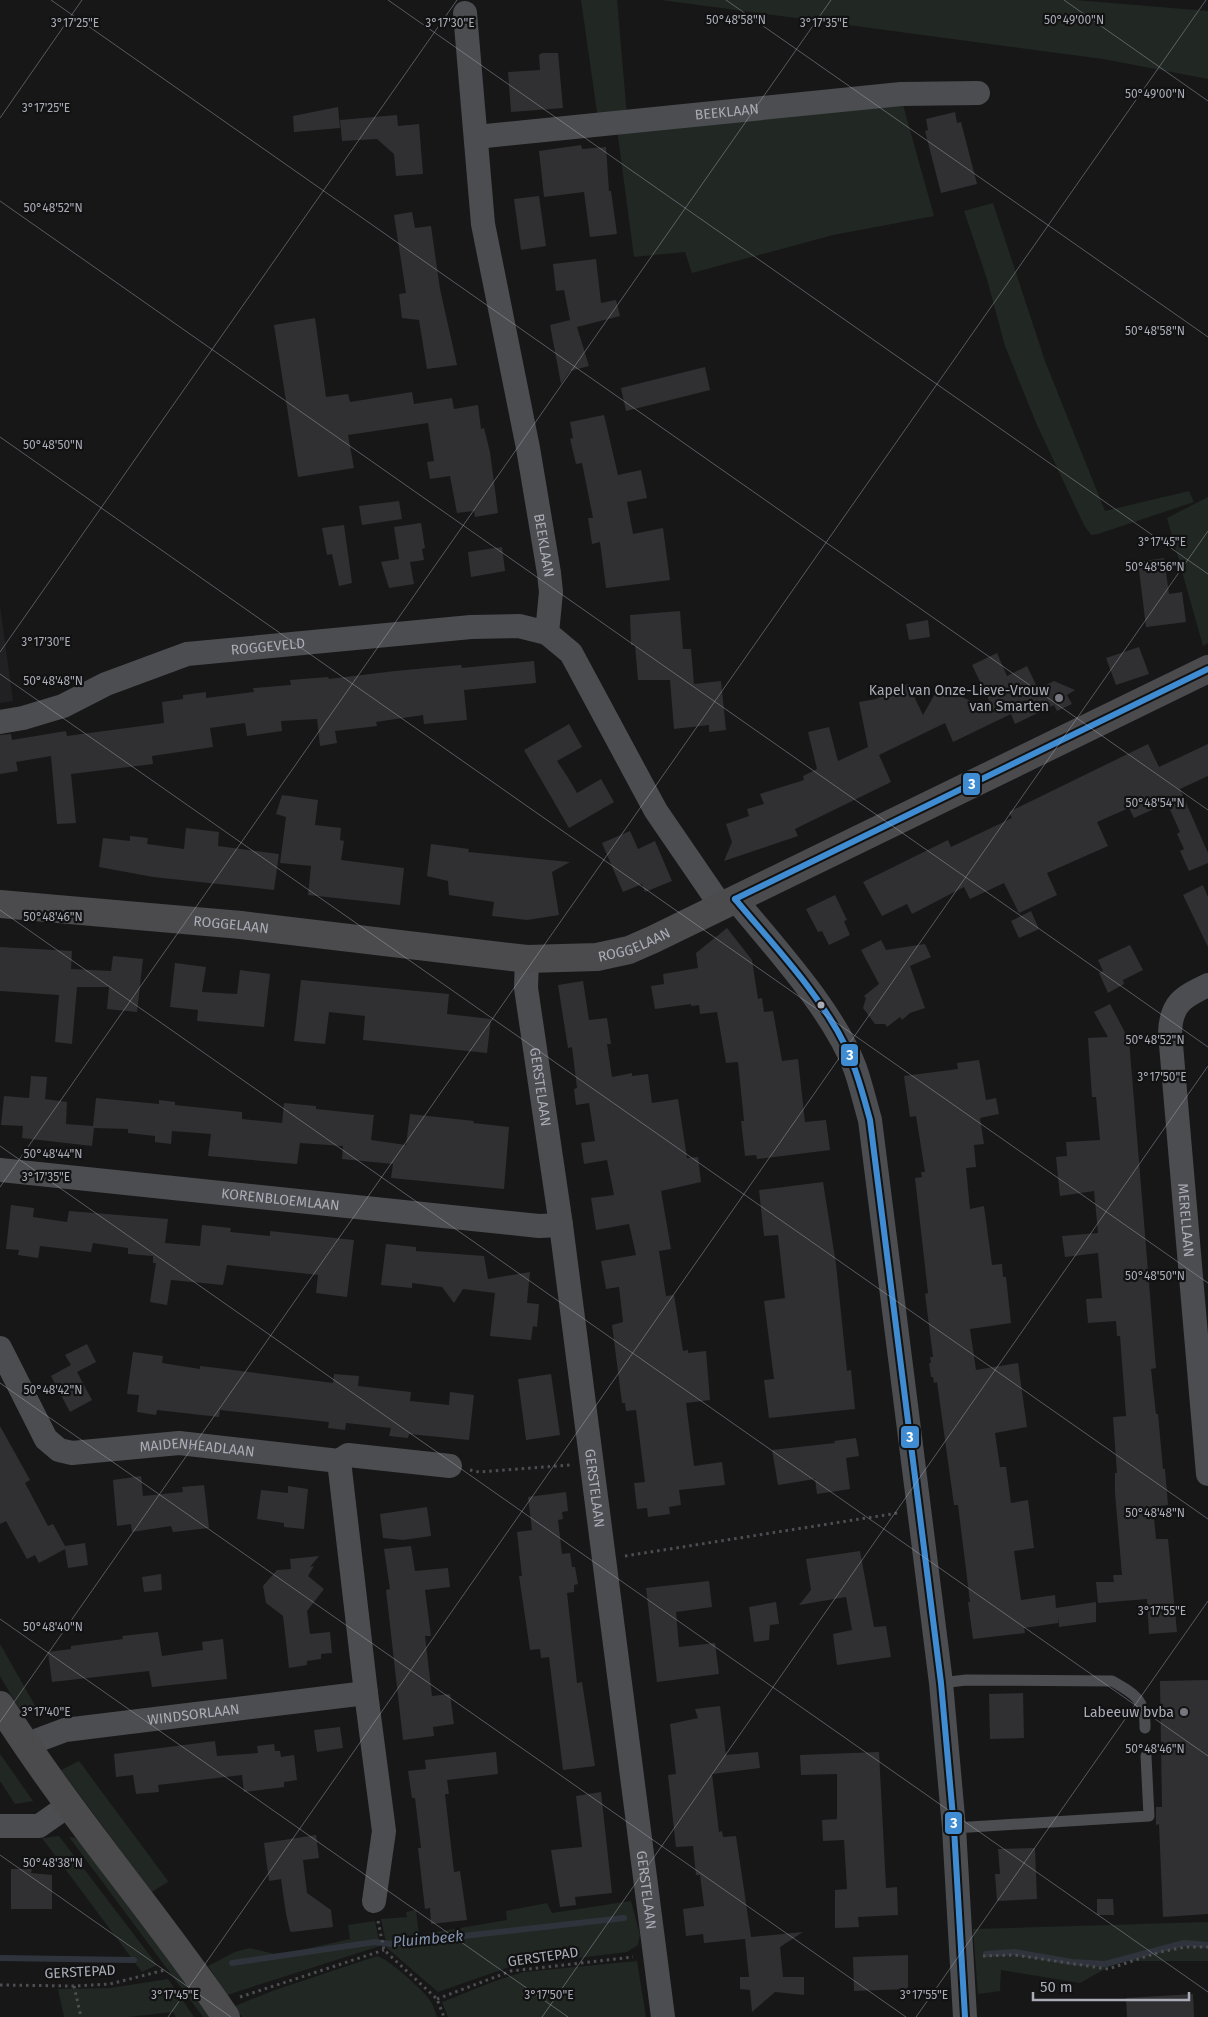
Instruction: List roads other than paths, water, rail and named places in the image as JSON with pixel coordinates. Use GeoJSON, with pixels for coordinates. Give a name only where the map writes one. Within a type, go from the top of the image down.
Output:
{"type":"FeatureCollection","features":[{"type":"Feature","properties":{"kind":"street","name":"BEEKLAAN"},"geometry":{"type":"LineString","coordinates":[[465,13],[483,224],[528,448],[550,573],[551,592],[548,633]]}},
{"type":"Feature","properties":{"kind":"street","name":"BEEKLAAN"},"geometry":{"type":"LineString","coordinates":[[476,137],[901,94],[978,93]]}},
{"type":"Feature","properties":{"kind":"street","name":"ROGGEVELD"},"geometry":{"type":"LineString","coordinates":[[0,722],[23,718],[63,706],[106,684],[187,654],[471,627],[519,626],[548,633]]}},
{"type":"Feature","properties":{"kind":"street"},"geometry":{"type":"LineString","coordinates":[[548,633],[571,653],[656,811],[728,902],[807,989],[837,1031],[855,1068],[870,1120],[941,1683],[954,1828],[965,2017]]}},
{"type":"Feature","properties":{"kind":"street","name":"ROGGELAAN"},"geometry":{"type":"LineString","coordinates":[[0,904],[241,925],[527,959],[597,957],[629,950],[1208,669]]}},
{"type":"Feature","properties":{"kind":"street","name":"GERSTELAAN"},"geometry":{"type":"LineString","coordinates":[[527,959],[526,988],[561,1225],[663,2017]]}},
{"type":"Feature","properties":{"kind":"street","name":"MERELLAAN"},"geometry":{"type":"LineString","coordinates":[[1208,985],[1184,996],[1176,1005],[1170,1019],[1170,1033],[1208,1474]]}},
{"type":"Feature","properties":{"kind":"street","name":"KORENBLOEMLAAN"},"geometry":{"type":"LineString","coordinates":[[0,1170],[539,1226],[561,1225]]}},
{"type":"Feature","properties":{"kind":"street","name":"MAIDENHEADLAAN"},"geometry":{"type":"LineString","coordinates":[[0,1348],[46,1439],[59,1450],[72,1453],[179,1443],[339,1462],[348,1456],[450,1466]]}},
{"type":"Feature","properties":{"kind":"street"},"geometry":{"type":"LineString","coordinates":[[339,1462],[384,1831],[374,1900]]}},
{"type":"Feature","properties":{"kind":"street","name":"WINDSORLAAN"},"geometry":{"type":"LineString","coordinates":[[25,1745],[65,1730],[366,1693]]}},
{"type":"Feature","properties":{"kind":"street"},"geometry":{"type":"LineString","coordinates":[[0,1705],[25,1745],[189,1963],[221,2010]]}},
{"type":"Feature","properties":{"kind":"street"},"geometry":{"type":"LineString","coordinates":[[0,1826],[39,1826],[69,1805]]}},
{"type":"Feature","properties":{"kind":"lane"},"geometry":{"type":"LineString","coordinates":[[941,1683],[966,1680],[1112,1681],[1133,1693],[1146,1712],[1145,1728]]}},
{"type":"Feature","properties":{"kind":"lane"},"geometry":{"type":"LineString","coordinates":[[954,1828],[1149,1816],[1146,1756]]}},
{"type":"Feature","properties":{"kind":"waterway","name":"Pluimbeek"},"geometry":{"type":"LineString","coordinates":[[232,1963],[375,1942],[391,1944],[624,1918]]}},
{"type":"Feature","properties":{"kind":"waterway","name":"Pluimbeek"},"geometry":{"type":"LineString","coordinates":[[986,1954],[1015,1952],[1072,1962],[1105,1964],[1184,1943],[1208,1945]]}},
{"type":"Feature","properties":{"kind":"waterway","name":"Pluimbeek"},"geometry":{"type":"LineString","coordinates":[[0,1958],[134,1960]]}},
{"type":"Feature","properties":{"kind":"place","name":"Kapel van Onze-Lieve-Vrouw van Smarten"},"geometry":{"type":"Point","coordinates":[1059,698]}},
{"type":"Feature","properties":{"kind":"place","name":"Labeeuw bvba"},"geometry":{"type":"Point","coordinates":[1184,1712]}}]}
